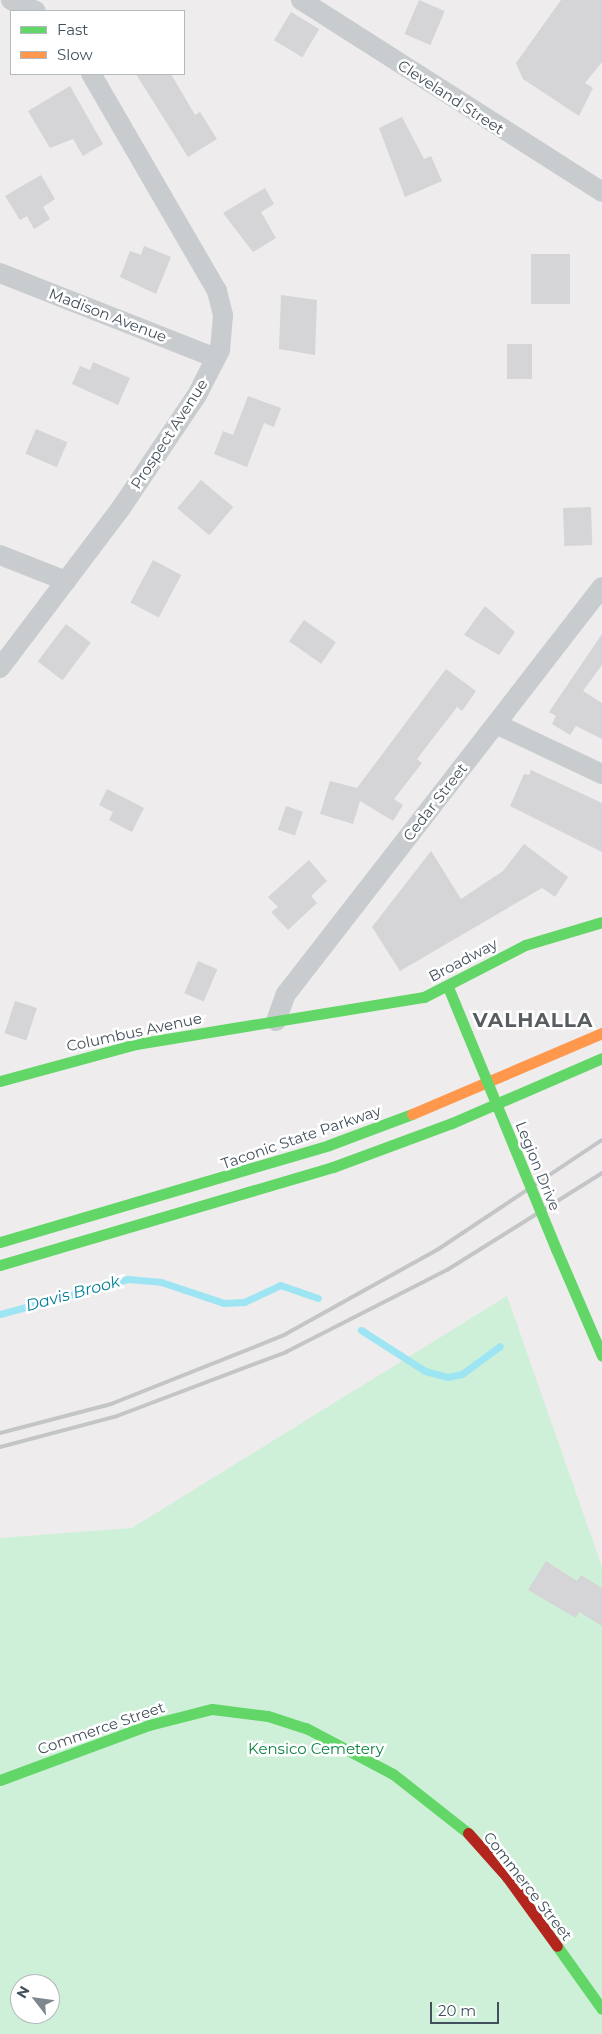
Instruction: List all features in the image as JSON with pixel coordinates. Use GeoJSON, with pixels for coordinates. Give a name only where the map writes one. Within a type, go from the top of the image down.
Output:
{"type":"FeatureCollection","features":[{"type":"Feature","properties":{"kind":"main road","name":"Broadway"},"geometry":{"type":"LineString","coordinates":[[276,1021],[389,1004],[448,987],[525,945],[602,922]]}},
{"type":"Feature","properties":{"kind":"main road","name":"Legion Drive"},"geometry":{"type":"LineString","coordinates":[[448,987],[602,1356]]}},
{"type":"Feature","properties":{"kind":"main road","name":"Columbus Avenue"},"geometry":{"type":"LineString","coordinates":[[0,1080],[136,1044],[276,1021]]}},
{"type":"Feature","properties":{"kind":"main road","name":"Taconic State Parkway"},"geometry":{"type":"LineString","coordinates":[[0,1242],[329,1145],[461,1096],[602,1033]]}},
{"type":"Feature","properties":{"kind":"main road"},"geometry":{"type":"LineString","coordinates":[[0,1265],[310,1175],[497,1105],[602,1058]]}},
{"type":"Feature","properties":{"kind":"main road","name":"Commerce Street"},"geometry":{"type":"LineString","coordinates":[[0,1780],[150,1725],[212,1709],[268,1716],[306,1728],[393,1774],[468,1833],[507,1877],[602,2009]]}},
{"type":"Feature","properties":{"kind":"street"},"geometry":{"type":"LineString","coordinates":[[11,0],[34,10]]}},
{"type":"Feature","properties":{"kind":"street","name":"Cleveland Street"},"geometry":{"type":"LineString","coordinates":[[301,0],[602,192]]}},
{"type":"Feature","properties":{"kind":"street","name":"Prospect Avenue"},"geometry":{"type":"LineString","coordinates":[[0,668],[66,581],[197,395],[216,358],[223,315],[216,291],[92,75]]}},
{"type":"Feature","properties":{"kind":"street","name":"Madison Avenue"},"geometry":{"type":"LineString","coordinates":[[0,273],[216,358]]}},
{"type":"Feature","properties":{"kind":"street"},"geometry":{"type":"LineString","coordinates":[[0,555],[66,581]]}},
{"type":"Feature","properties":{"kind":"street","name":"Cedar Street"},"geometry":{"type":"LineString","coordinates":[[276,1021],[286,994],[602,587]]}},
{"type":"Feature","properties":{"kind":"street"},"geometry":{"type":"LineString","coordinates":[[496,724],[602,774]]}},
{"type":"Feature","properties":{"kind":"green space","name":"Kensico Cemetery"},"geometry":{"type":"Polygon","coordinates":[[[507,1296],[602,1567],[602,2034],[0,2034],[0,1538],[132,1528],[507,1296]]]}},
{"type":"Feature","properties":{"kind":"building"},"geometry":{"type":"Polygon","coordinates":[[[419,0],[445,11],[430,45],[405,34],[419,0]]]}},
{"type":"Feature","properties":{"kind":"building"},"geometry":{"type":"Polygon","coordinates":[[[561,0],[602,0],[602,62],[585,83],[593,88],[579,116],[523,79],[516,63],[561,0]]]}},
{"type":"Feature","properties":{"kind":"building"},"geometry":{"type":"Polygon","coordinates":[[[291,12],[319,29],[302,57],[274,40],[291,12]]]}},
{"type":"Feature","properties":{"kind":"building"},"geometry":{"type":"Polygon","coordinates":[[[137,75],[172,75],[195,115],[200,112],[217,139],[188,157],[137,75]]]}},
{"type":"Feature","properties":{"kind":"building"},"geometry":{"type":"Polygon","coordinates":[[[70,86],[103,144],[83,156],[73,139],[50,148],[28,111],[70,86]]]}},
{"type":"Feature","properties":{"kind":"building"},"geometry":{"type":"Polygon","coordinates":[[[402,117],[424,159],[431,156],[442,181],[405,197],[379,128],[402,117]]]}},
{"type":"Feature","properties":{"kind":"building"},"geometry":{"type":"Polygon","coordinates":[[[41,175],[55,199],[43,207],[50,219],[34,229],[27,216],[20,220],[5,196],[41,175]]]}},
{"type":"Feature","properties":{"kind":"building"},"geometry":{"type":"Polygon","coordinates":[[[265,188],[274,204],[261,212],[276,238],[253,252],[223,213],[265,188]]]}},
{"type":"Feature","properties":{"kind":"building"},"geometry":{"type":"Polygon","coordinates":[[[144,246],[171,257],[156,294],[120,277],[130,251],[141,255],[144,246]]]}},
{"type":"Feature","properties":{"kind":"building"},"geometry":{"type":"Polygon","coordinates":[[[531,254],[570,254],[570,304],[531,304],[531,254]]]}},
{"type":"Feature","properties":{"kind":"building"},"geometry":{"type":"Polygon","coordinates":[[[281,295],[317,300],[315,355],[279,349],[281,295]]]}},
{"type":"Feature","properties":{"kind":"building"},"geometry":{"type":"Polygon","coordinates":[[[507,344],[532,344],[532,379],[507,379],[507,344]]]}},
{"type":"Feature","properties":{"kind":"building"},"geometry":{"type":"Polygon","coordinates":[[[93,362],[130,378],[118,405],[72,384],[80,366],[90,370],[93,362]]]}},
{"type":"Feature","properties":{"kind":"building"},"geometry":{"type":"Polygon","coordinates":[[[248,396],[281,408],[274,427],[264,423],[247,467],[214,454],[223,431],[233,435],[248,396]]]}},
{"type":"Feature","properties":{"kind":"building"},"geometry":{"type":"Polygon","coordinates":[[[36,429],[67,442],[57,467],[25,454],[36,429]]]}},
{"type":"Feature","properties":{"kind":"building"},"geometry":{"type":"Polygon","coordinates":[[[201,480],[233,507],[209,535],[177,508],[201,480]]]}},
{"type":"Feature","properties":{"kind":"building"},"geometry":{"type":"Polygon","coordinates":[[[591,507],[592,545],[564,546],[563,508],[591,507]]]}},
{"type":"Feature","properties":{"kind":"building"},"geometry":{"type":"Polygon","coordinates":[[[153,560],[181,575],[159,617],[130,602],[153,560]]]}},
{"type":"Feature","properties":{"kind":"building"},"geometry":{"type":"Polygon","coordinates":[[[485,606],[515,632],[499,655],[464,635],[485,606]]]}},
{"type":"Feature","properties":{"kind":"building"},"geometry":{"type":"Polygon","coordinates":[[[304,620],[336,642],[321,664],[289,641],[304,620]]]}},
{"type":"Feature","properties":{"kind":"building"},"geometry":{"type":"Polygon","coordinates":[[[66,624],[91,643],[62,680],[38,662],[66,624]]]}},
{"type":"Feature","properties":{"kind":"building"},"geometry":{"type":"Polygon","coordinates":[[[602,634],[602,665],[583,691],[602,703],[602,739],[576,726],[570,735],[552,724],[556,716],[549,712],[602,634]]]}},
{"type":"Feature","properties":{"kind":"building"},"geometry":{"type":"Polygon","coordinates":[[[446,669],[476,691],[462,711],[457,707],[417,759],[422,763],[394,799],[403,805],[393,821],[360,801],[353,824],[320,814],[330,781],[357,788],[446,669]]]}},
{"type":"Feature","properties":{"kind":"building"},"geometry":{"type":"Polygon","coordinates":[[[531,770],[602,803],[602,852],[510,806],[524,774],[529,775],[531,770]]]}},
{"type":"Feature","properties":{"kind":"building"},"geometry":{"type":"Polygon","coordinates":[[[107,789],[144,808],[132,832],[109,820],[113,812],[99,805],[107,789]]]}},
{"type":"Feature","properties":{"kind":"building"},"geometry":{"type":"Polygon","coordinates":[[[286,806],[303,812],[295,835],[278,830],[286,806]]]}},
{"type":"Feature","properties":{"kind":"building"},"geometry":{"type":"Polygon","coordinates":[[[524,844],[568,877],[555,897],[542,888],[400,971],[372,927],[431,851],[461,899],[503,871],[524,844]]]}},
{"type":"Feature","properties":{"kind":"building"},"geometry":{"type":"Polygon","coordinates":[[[309,860],[327,881],[311,896],[317,903],[288,930],[271,912],[278,907],[268,897],[309,860]]]}},
{"type":"Feature","properties":{"kind":"building"},"geometry":{"type":"Polygon","coordinates":[[[198,961],[217,969],[204,1001],[184,993],[198,961]]]}},
{"type":"Feature","properties":{"kind":"building"},"geometry":{"type":"Polygon","coordinates":[[[15,1001],[37,1008],[26,1040],[4,1033],[15,1001]]]}},
{"type":"Feature","properties":{"kind":"building"},"geometry":{"type":"Polygon","coordinates":[[[546,1561],[577,1581],[581,1575],[602,1588],[602,1626],[579,1612],[576,1618],[528,1590],[546,1561]]]}},
{"type":"Feature","properties":{"kind":"waterway","name":"Davis Brook"},"geometry":{"type":"LineString","coordinates":[[0,1314],[128,1279],[161,1282],[224,1303],[244,1302],[280,1285],[318,1298]]}},
{"type":"Feature","properties":{"kind":"waterway","name":"Davis Brook"},"geometry":{"type":"LineString","coordinates":[[361,1330],[425,1371],[447,1377],[462,1374],[500,1346]]}},
{"type":"Feature","properties":{"kind":"railway"},"geometry":{"type":"LineString","coordinates":[[0,1433],[111,1404],[284,1335],[437,1250],[602,1140]]}},
{"type":"Feature","properties":{"kind":"railway"},"geometry":{"type":"LineString","coordinates":[[0,1447],[117,1416],[286,1352],[447,1270],[602,1173]]}},
{"type":"Feature","properties":{"kind":"traffic: fast"},"geometry":{"type":"LineString","coordinates":[[0,1081],[136,1044],[424,997],[525,945],[602,922]]}},
{"type":"Feature","properties":{"kind":"traffic: fast"},"geometry":{"type":"LineString","coordinates":[[448,987],[467,1033]]}},
{"type":"Feature","properties":{"kind":"traffic: fast"},"geometry":{"type":"LineString","coordinates":[[467,1033],[556,1249]]}},
{"type":"Feature","properties":{"kind":"traffic: fast"},"geometry":{"type":"LineString","coordinates":[[0,1265],[333,1167],[452,1123],[602,1058]]}},
{"type":"Feature","properties":{"kind":"traffic: fast"},"geometry":{"type":"LineString","coordinates":[[0,1242],[329,1145],[412,1114]]}},
{"type":"Feature","properties":{"kind":"traffic: fast"},"geometry":{"type":"LineString","coordinates":[[556,1249],[602,1356]]}},
{"type":"Feature","properties":{"kind":"traffic: fast"},"geometry":{"type":"LineString","coordinates":[[0,1780],[149,1725],[212,1709],[268,1716],[306,1728],[393,1774],[468,1833]]}},
{"type":"Feature","properties":{"kind":"traffic: fast"},"geometry":{"type":"LineString","coordinates":[[557,1946],[602,2009]]}},
{"type":"Feature","properties":{"kind":"traffic: slow"},"geometry":{"type":"LineString","coordinates":[[412,1114],[602,1033]]}},
{"type":"Feature","properties":{"kind":"traffic: jam"},"geometry":{"type":"LineString","coordinates":[[468,1833],[507,1877],[557,1946]]}},
{"type":"Feature","properties":{"kind":"district","name":"VALHALLA"},"geometry":{"type":"Point","coordinates":[533,1020]}}]}
